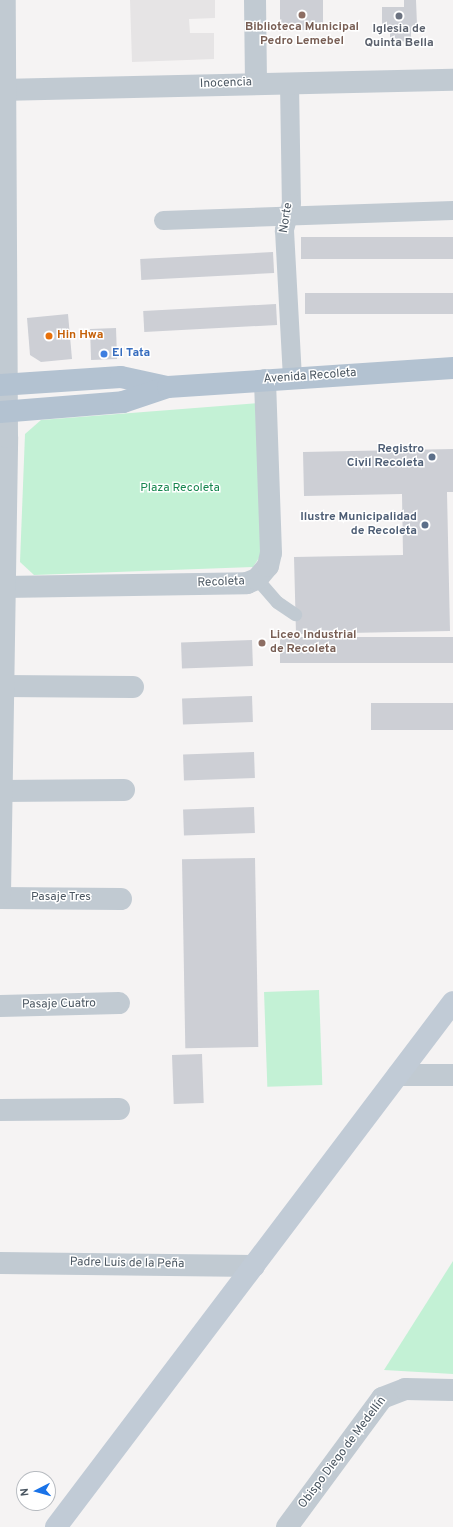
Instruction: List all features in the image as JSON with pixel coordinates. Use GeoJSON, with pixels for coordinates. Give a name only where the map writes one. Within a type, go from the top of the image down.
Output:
{"type":"FeatureCollection","features":[{"type":"Feature","properties":{"kind":"main road","name":"Avenida Recoleta"},"geometry":{"type":"LineString","coordinates":[[3,412],[123,402],[168,388],[292,378],[453,368]]}},
{"type":"Feature","properties":{"kind":"main road","name":"Avenida Recoleta"},"geometry":{"type":"LineString","coordinates":[[3,385],[122,377],[168,388]]}},
{"type":"Feature","properties":{"kind":"main road"},"geometry":{"type":"LineString","coordinates":[[56,1527],[453,1002]]}},
{"type":"Feature","properties":{"kind":"street"},"geometry":{"type":"LineString","coordinates":[[0,894],[4,586],[3,90],[5,0]]}},
{"type":"Feature","properties":{"kind":"street"},"geometry":{"type":"LineString","coordinates":[[255,0],[256,83]]}},
{"type":"Feature","properties":{"kind":"street","name":"Inocencia"},"geometry":{"type":"LineString","coordinates":[[3,90],[289,82],[453,80]]}},
{"type":"Feature","properties":{"kind":"street","name":"Norte"},"geometry":{"type":"LineString","coordinates":[[289,82],[291,203],[284,230],[292,378]]}},
{"type":"Feature","properties":{"kind":"street"},"geometry":{"type":"LineString","coordinates":[[163,220],[453,210]]}},
{"type":"Feature","properties":{"kind":"street","name":"Recoleta"},"geometry":{"type":"LineString","coordinates":[[4,586],[243,583],[257,579],[268,566],[271,553],[266,380]]}},
{"type":"Feature","properties":{"kind":"street"},"geometry":{"type":"LineString","coordinates":[[3,686],[133,687]]}},
{"type":"Feature","properties":{"kind":"street"},"geometry":{"type":"LineString","coordinates":[[1,791],[124,790]]}},
{"type":"Feature","properties":{"kind":"street","name":"Pasaje Tres"},"geometry":{"type":"LineString","coordinates":[[0,898],[121,899]]}},
{"type":"Feature","properties":{"kind":"street","name":"Pasaje Cuatro"},"geometry":{"type":"LineString","coordinates":[[0,1006],[119,1003]]}},
{"type":"Feature","properties":{"kind":"street"},"geometry":{"type":"LineString","coordinates":[[398,1075],[453,1075]]}},
{"type":"Feature","properties":{"kind":"street"},"geometry":{"type":"LineString","coordinates":[[0,1110],[119,1109]]}},
{"type":"Feature","properties":{"kind":"street","name":"Padre Luis de la Peña"},"geometry":{"type":"LineString","coordinates":[[0,1263],[254,1266]]}},
{"type":"Feature","properties":{"kind":"street","name":"Obispo Diego de Medellín"},"geometry":{"type":"LineString","coordinates":[[287,1527],[382,1398],[405,1389],[453,1390]]}},
{"type":"Feature","properties":{"kind":"lane"},"geometry":{"type":"LineString","coordinates":[[257,579],[277,602],[295,614]]}},
{"type":"Feature","properties":{"kind":"shaded area"},"geometry":{"type":"Polygon","coordinates":[[[130,0],[215,0],[215,18],[189,19],[190,33],[214,33],[214,59],[132,62],[130,0]]]}},
{"type":"Feature","properties":{"kind":"green space","name":"Plaza Recoleta"},"geometry":{"type":"Polygon","coordinates":[[[258,403],[261,555],[253,567],[34,575],[20,562],[25,434],[41,420],[258,403]]]}},
{"type":"Feature","properties":{"kind":"green space"},"geometry":{"type":"Polygon","coordinates":[[[319,990],[322,1085],[267,1087],[264,992],[319,990]]]}},
{"type":"Feature","properties":{"kind":"green space"},"geometry":{"type":"Polygon","coordinates":[[[453,1261],[453,1374],[384,1370],[453,1261]]]}},
{"type":"Feature","properties":{"kind":"building","name":"Biblioteca Municipal Pedro Lemebel"},"geometry":{"type":"Polygon","coordinates":[[[280,0],[323,0],[323,30],[280,30],[280,0]]]}},
{"type":"Feature","properties":{"kind":"building","name":"Iglesia de Quinta Bella"},"geometry":{"type":"Polygon","coordinates":[[[404,0],[416,0],[417,25],[411,30],[411,41],[390,42],[390,31],[382,26],[382,7],[404,7],[404,0]]]}},
{"type":"Feature","properties":{"kind":"building"},"geometry":{"type":"Polygon","coordinates":[[[301,237],[453,237],[453,259],[301,259],[301,237]]]}},
{"type":"Feature","properties":{"kind":"building"},"geometry":{"type":"Polygon","coordinates":[[[273,252],[274,273],[141,280],[140,259],[273,252]]]}},
{"type":"Feature","properties":{"kind":"building"},"geometry":{"type":"Polygon","coordinates":[[[305,293],[453,293],[453,314],[305,314],[305,293]]]}},
{"type":"Feature","properties":{"kind":"building"},"geometry":{"type":"Polygon","coordinates":[[[276,304],[277,325],[144,332],[143,311],[276,304]]]}},
{"type":"Feature","properties":{"kind":"building","name":"Hin Hwa"},"geometry":{"type":"Polygon","coordinates":[[[68,314],[72,359],[41,362],[30,355],[27,318],[68,314]]]}},
{"type":"Feature","properties":{"kind":"building"},"geometry":{"type":"Polygon","coordinates":[[[116,328],[117,359],[91,360],[90,329],[116,328]]]}},
{"type":"Feature","properties":{"kind":"building","name":"Ilustre Municipalidad de Recoleta"},"geometry":{"type":"Polygon","coordinates":[[[453,449],[453,492],[447,492],[450,631],[296,634],[294,557],[403,555],[402,494],[304,496],[303,452],[453,449]]]}},
{"type":"Feature","properties":{"kind":"building"},"geometry":{"type":"Polygon","coordinates":[[[280,637],[453,637],[453,663],[280,663],[280,637]]]}},
{"type":"Feature","properties":{"kind":"building"},"geometry":{"type":"Polygon","coordinates":[[[252,640],[253,666],[182,668],[181,642],[252,640]]]}},
{"type":"Feature","properties":{"kind":"building"},"geometry":{"type":"Polygon","coordinates":[[[252,696],[253,722],[183,724],[182,698],[252,696]]]}},
{"type":"Feature","properties":{"kind":"building"},"geometry":{"type":"Polygon","coordinates":[[[371,703],[453,703],[453,730],[371,730],[371,703]]]}},
{"type":"Feature","properties":{"kind":"building"},"geometry":{"type":"Polygon","coordinates":[[[254,752],[255,778],[184,780],[183,754],[254,752]]]}},
{"type":"Feature","properties":{"kind":"building"},"geometry":{"type":"Polygon","coordinates":[[[254,807],[255,833],[184,835],[183,809],[254,807]]]}},
{"type":"Feature","properties":{"kind":"building"},"geometry":{"type":"Polygon","coordinates":[[[255,858],[258,1047],[185,1048],[182,859],[255,858]]]}},
{"type":"Feature","properties":{"kind":"building"},"geometry":{"type":"Polygon","coordinates":[[[202,1054],[204,1103],[174,1104],[172,1055],[202,1054]]]}},
{"type":"Feature","properties":{"kind":"place","name":"Biblioteca Municipal Pedro Lemebel"},"geometry":{"type":"Point","coordinates":[302,15]}},
{"type":"Feature","properties":{"kind":"place","name":"Iglesia de Quinta Bella"},"geometry":{"type":"Point","coordinates":[399,16]}},
{"type":"Feature","properties":{"kind":"place","name":"Hin Hwa"},"geometry":{"type":"Point","coordinates":[49,336]}},
{"type":"Feature","properties":{"kind":"place","name":"El Tata"},"geometry":{"type":"Point","coordinates":[104,354]}},
{"type":"Feature","properties":{"kind":"place","name":"Registro Civil Recoleta"},"geometry":{"type":"Point","coordinates":[432,457]}},
{"type":"Feature","properties":{"kind":"place","name":"Ilustre Municipalidad de Recoleta"},"geometry":{"type":"Point","coordinates":[425,525]}},
{"type":"Feature","properties":{"kind":"place","name":"Liceo Industrial de Recoleta"},"geometry":{"type":"Point","coordinates":[262,643]}}]}
